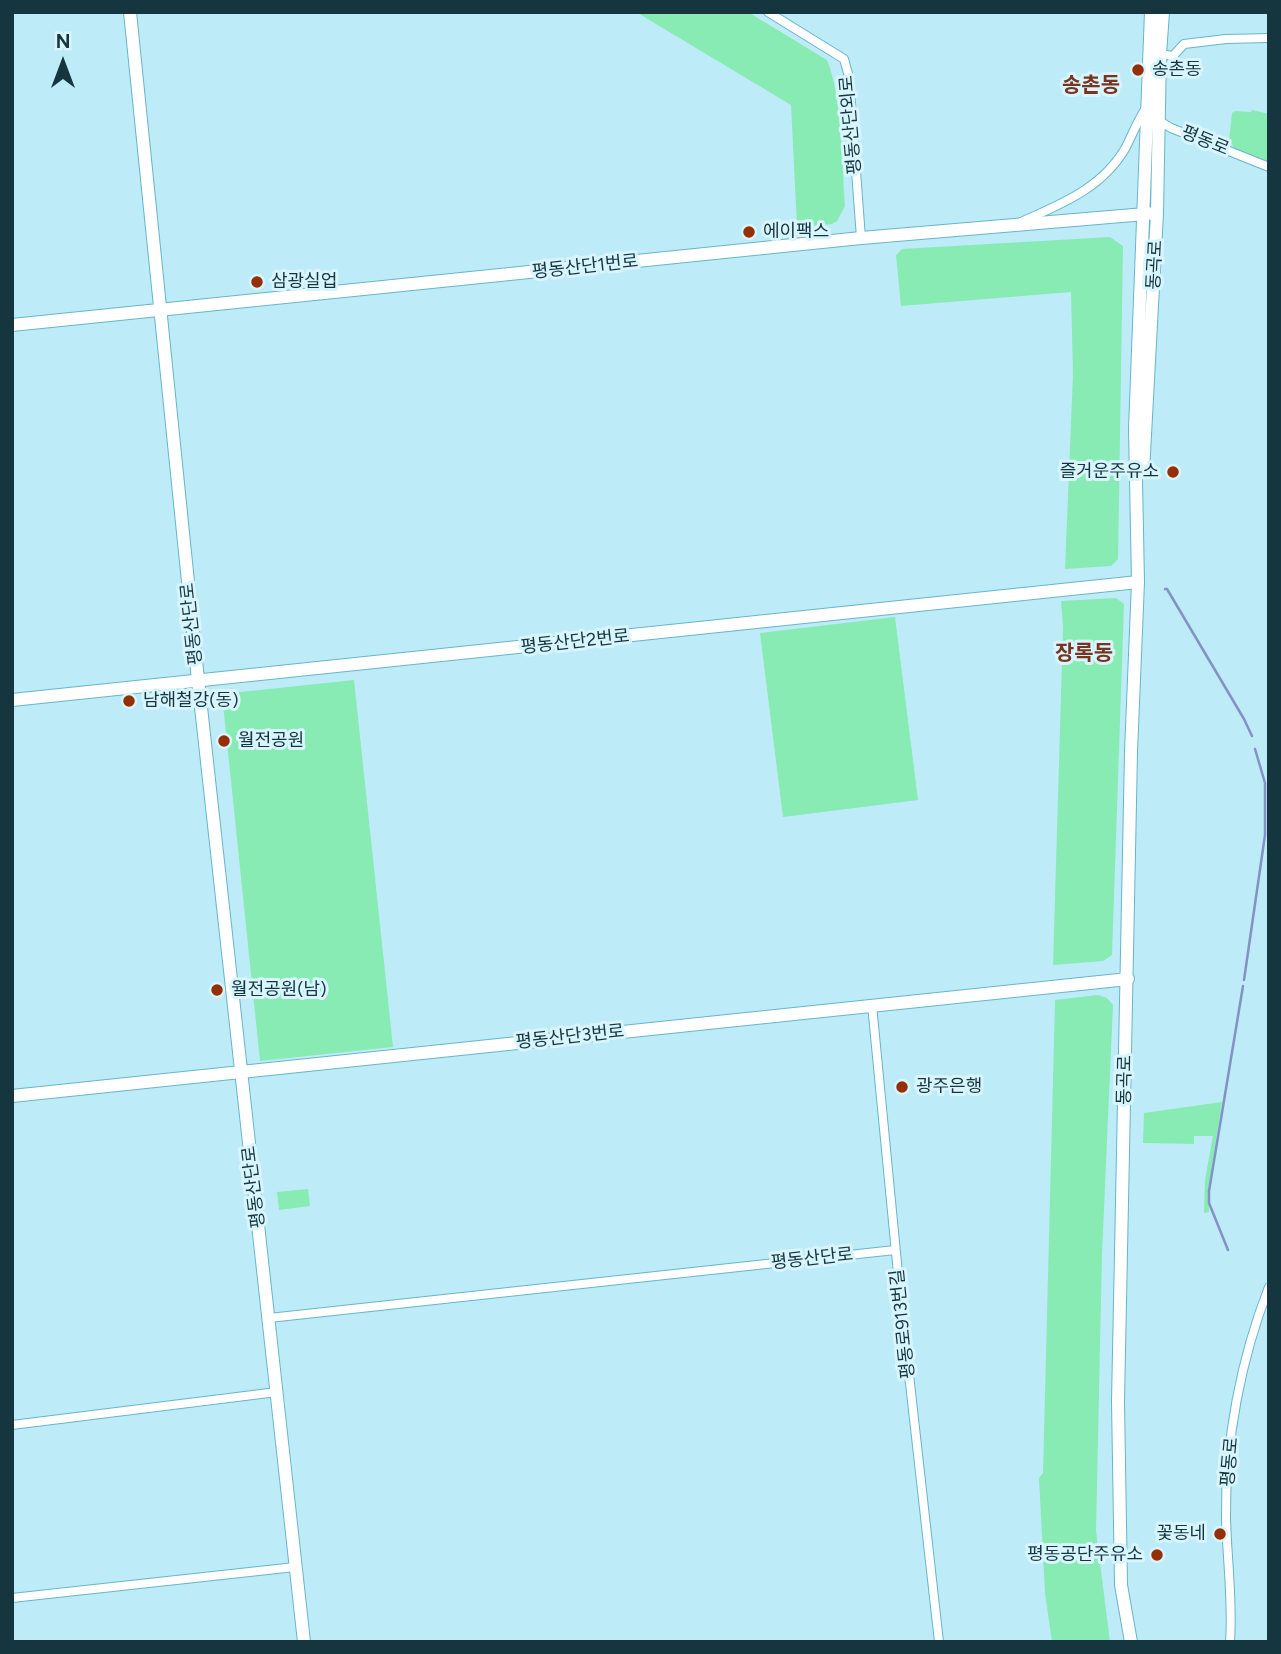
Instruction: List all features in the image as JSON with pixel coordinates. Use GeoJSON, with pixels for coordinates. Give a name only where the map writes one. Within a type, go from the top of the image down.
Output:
{"type":"FeatureCollection","features":[{"type":"Feature","properties":{"kind":"street","name":"평동산단로"},"geometry":{"type":"LineString","coordinates":[[130,12],[198,680],[304,1642]]}},
{"type":"Feature","properties":{"kind":"street","name":"평동산단외로"},"geometry":{"type":"LineString","coordinates":[[768,12],[844,59],[849,77],[861,238]]}},
{"type":"Feature","properties":{"kind":"street","name":"동곡로"},"geometry":{"type":"LineString","coordinates":[[1151,12],[1147,107],[1151,213]]}},
{"type":"Feature","properties":{"kind":"street","name":"동곡로"},"geometry":{"type":"LineString","coordinates":[[1131,1642],[1121,1585],[1118,1401],[1131,752],[1138,582],[1139,518],[1135,429],[1158,121],[1163,12]]}},
{"type":"Feature","properties":{"kind":"street"},"geometry":{"type":"LineString","coordinates":[[1160,54],[1173,56],[1184,44],[1269,38]]}},
{"type":"Feature","properties":{"kind":"street","name":"평동로"},"geometry":{"type":"LineString","coordinates":[[1147,107],[1158,121],[1269,167]]}},
{"type":"Feature","properties":{"kind":"street"},"geometry":{"type":"LineString","coordinates":[[1012,226],[1077,197],[1101,178],[1125,148],[1138,119],[1147,107]]}},
{"type":"Feature","properties":{"kind":"street","name":"평동산단1번로"},"geometry":{"type":"LineString","coordinates":[[12,325],[861,238],[1151,213]]}},
{"type":"Feature","properties":{"kind":"street","name":"평동산단2번로"},"geometry":{"type":"LineString","coordinates":[[12,700],[1138,582]]}},
{"type":"Feature","properties":{"kind":"street","name":"평동산단3번로"},"geometry":{"type":"LineString","coordinates":[[12,1096],[1128,979]]}},
{"type":"Feature","properties":{"kind":"street","name":"평동로913번길"},"geometry":{"type":"LineString","coordinates":[[872,1005],[895,1250],[939,1642]]}},
{"type":"Feature","properties":{"kind":"street","name":"평동산단로"},"geometry":{"type":"LineString","coordinates":[[269,1318],[895,1250]]}},
{"type":"Feature","properties":{"kind":"street","name":"평동로"},"geometry":{"type":"LineString","coordinates":[[1230,1642],[1226,1517],[1229,1465],[1236,1408],[1256,1320],[1269,1287]]}},
{"type":"Feature","properties":{"kind":"street"},"geometry":{"type":"LineString","coordinates":[[12,1425],[277,1392]]}},
{"type":"Feature","properties":{"kind":"street"},"geometry":{"type":"LineString","coordinates":[[12,1598],[295,1567]]}},
{"type":"Feature","properties":{"kind":"green space"},"geometry":{"type":"Polygon","coordinates":[[[636,12],[748,12],[827,60],[836,92],[842,151],[845,206],[837,221],[832,224],[797,227],[791,105],[636,12]]]}},
{"type":"Feature","properties":{"kind":"green space"},"geometry":{"type":"Polygon","coordinates":[[[1252,110],[1269,114],[1269,162],[1236,151],[1229,140],[1232,113],[1252,110]]]}},
{"type":"Feature","properties":{"kind":"green space"},"geometry":{"type":"Polygon","coordinates":[[[1110,237],[1123,246],[1118,559],[1111,566],[1065,569],[1073,374],[1071,292],[901,306],[896,255],[902,249],[1110,237]]]}},
{"type":"Feature","properties":{"kind":"green space"},"geometry":{"type":"Polygon","coordinates":[[[1116,598],[1124,604],[1112,955],[1103,961],[1053,965],[1063,627],[1061,601],[1116,598]]]}},
{"type":"Feature","properties":{"kind":"green space"},"geometry":{"type":"Polygon","coordinates":[[[895,617],[918,800],[783,817],[760,633],[895,617]]]}},
{"type":"Feature","properties":{"kind":"green space"},"geometry":{"type":"Polygon","coordinates":[[[354,680],[393,1047],[260,1061],[222,694],[354,680]]]}},
{"type":"Feature","properties":{"kind":"green space"},"geometry":{"type":"Polygon","coordinates":[[[1098,995],[1107,998],[1113,1005],[1102,1254],[1096,1531],[1110,1642],[1052,1642],[1045,1593],[1039,1478],[1043,1473],[1055,1000],[1098,995]]]}},
{"type":"Feature","properties":{"kind":"green space"},"geometry":{"type":"Polygon","coordinates":[[[1222,1102],[1208,1191],[1209,1212],[1204,1213],[1205,1180],[1213,1136],[1194,1136],[1194,1144],[1143,1143],[1144,1113],[1222,1102]]]}},
{"type":"Feature","properties":{"kind":"green space"},"geometry":{"type":"Polygon","coordinates":[[[308,1189],[310,1206],[279,1210],[277,1192],[308,1189]]]}},
{"type":"Feature","properties":{"kind":"waterway"},"geometry":{"type":"LineString","coordinates":[[1165,589],[1252,736]]}},
{"type":"Feature","properties":{"kind":"waterway"},"geometry":{"type":"LineString","coordinates":[[1244,980],[1265,835],[1265,783],[1255,749]]}},
{"type":"Feature","properties":{"kind":"waterway"},"geometry":{"type":"LineString","coordinates":[[1228,1250],[1209,1203],[1209,1191],[1243,986]]}},
{"type":"Feature","properties":{"kind":"place","name":"송촌동"},"geometry":{"type":"Point","coordinates":[1138,70]}},
{"type":"Feature","properties":{"kind":"place","name":"에이팩스"},"geometry":{"type":"Point","coordinates":[749,232]}},
{"type":"Feature","properties":{"kind":"place","name":"삼광실업"},"geometry":{"type":"Point","coordinates":[257,282]}},
{"type":"Feature","properties":{"kind":"place","name":"즐거운주유소"},"geometry":{"type":"Point","coordinates":[1173,472]}},
{"type":"Feature","properties":{"kind":"place","name":"남해철강(동)"},"geometry":{"type":"Point","coordinates":[129,701]}},
{"type":"Feature","properties":{"kind":"place","name":"월전공원"},"geometry":{"type":"Point","coordinates":[224,741]}},
{"type":"Feature","properties":{"kind":"place","name":"월전공원(남)"},"geometry":{"type":"Point","coordinates":[217,990]}},
{"type":"Feature","properties":{"kind":"place","name":"광주은행"},"geometry":{"type":"Point","coordinates":[902,1087]}},
{"type":"Feature","properties":{"kind":"place","name":"꽃동네"},"geometry":{"type":"Point","coordinates":[1220,1534]}},
{"type":"Feature","properties":{"kind":"place","name":"평동공단주유소"},"geometry":{"type":"Point","coordinates":[1157,1555]}},
{"type":"Feature","properties":{"kind":"district","name":"송촌동"},"geometry":{"type":"Point","coordinates":[1091,86]}},
{"type":"Feature","properties":{"kind":"district","name":"장록동"},"geometry":{"type":"Point","coordinates":[1084,654]}}]}
